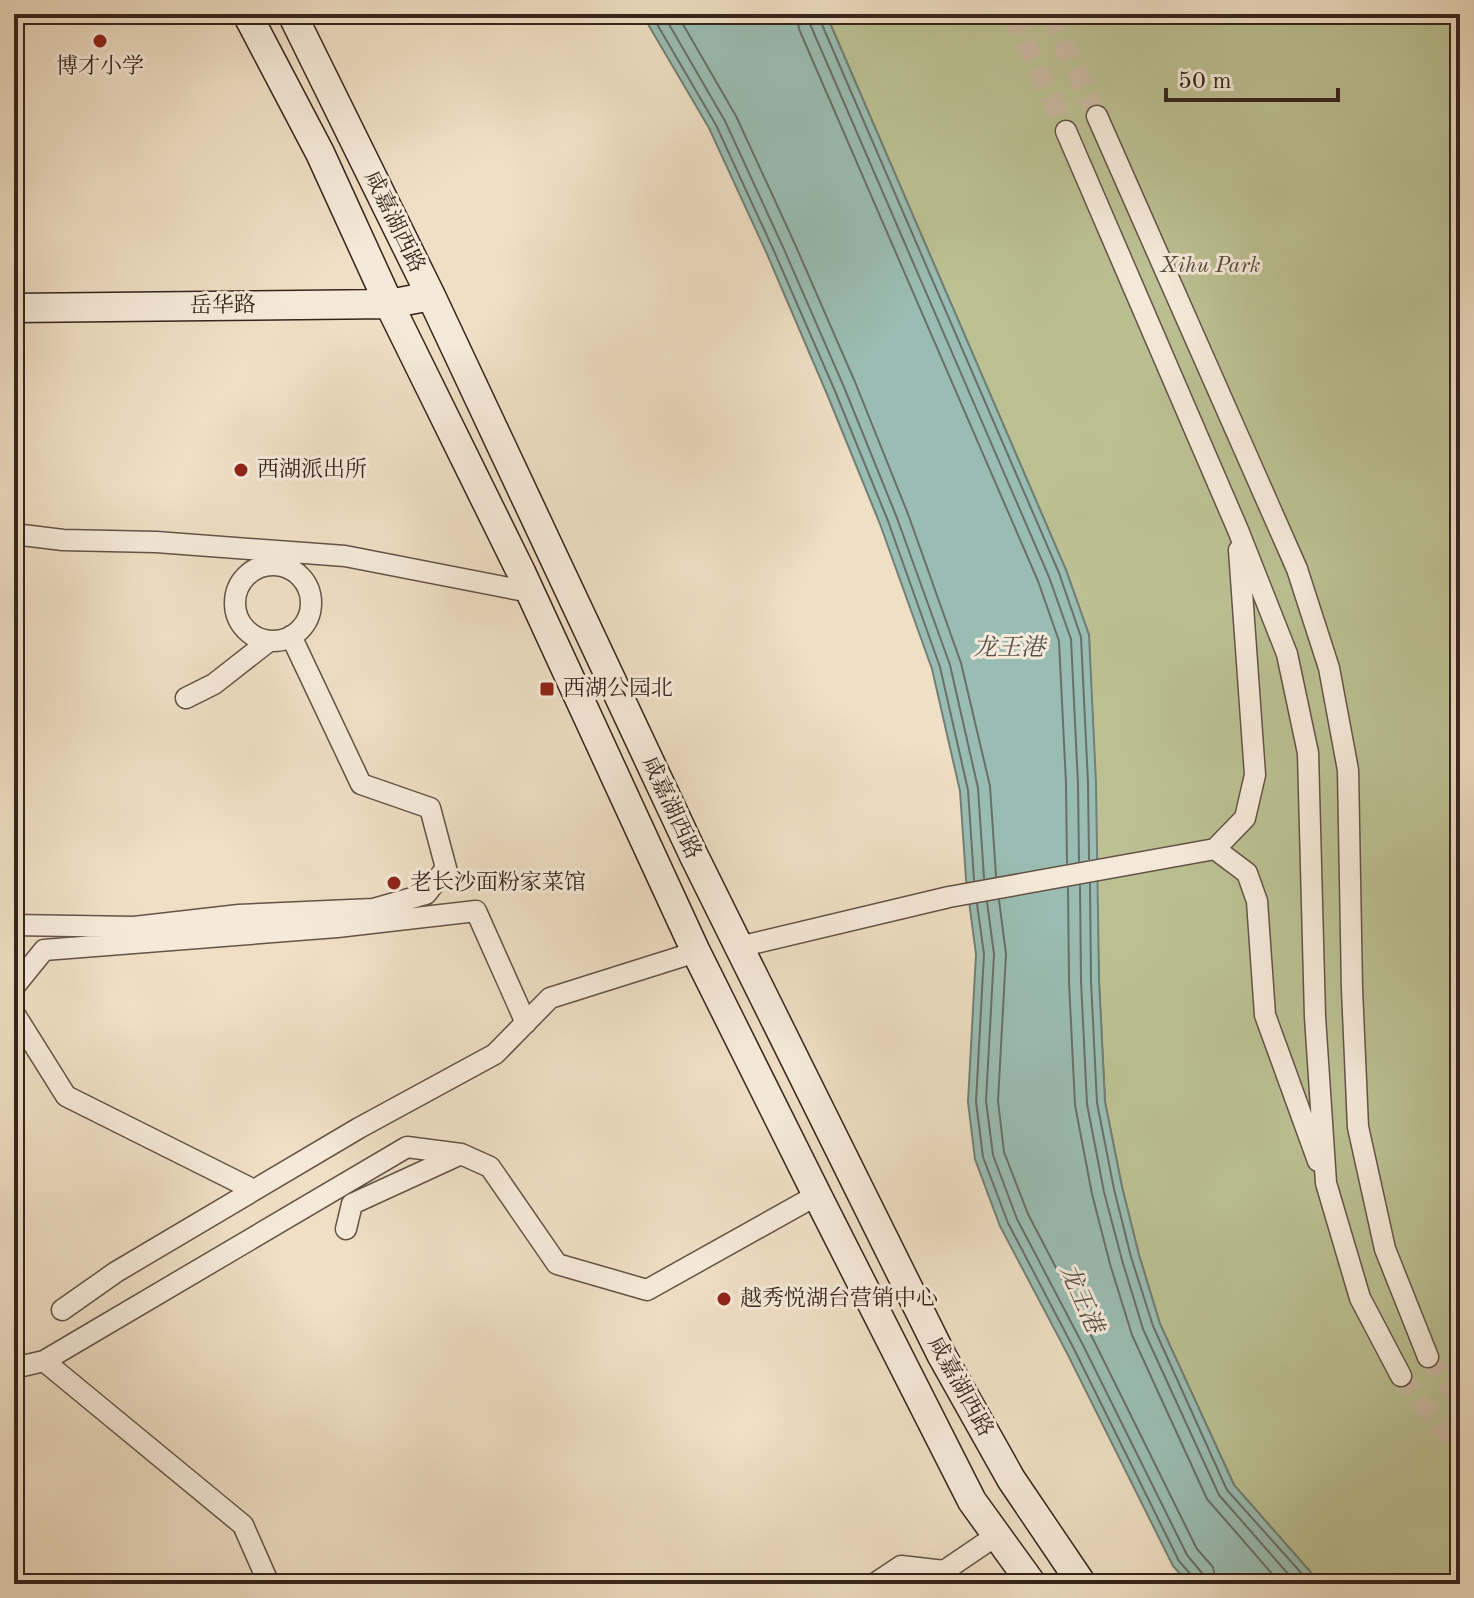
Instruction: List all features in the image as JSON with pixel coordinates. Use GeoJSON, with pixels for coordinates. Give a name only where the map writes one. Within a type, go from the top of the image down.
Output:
{"type":"FeatureCollection","features":[{"type":"Feature","properties":{"kind":"main road","name":"咸嘉湖西路"},"geometry":{"type":"LineString","coordinates":[[247,14],[320,153],[389,304],[530,592],[696,952],[817,1195],[972,1501],[1032,1584]]}},
{"type":"Feature","properties":{"kind":"main road","name":"咸嘉湖西路"},"geometry":{"type":"LineString","coordinates":[[292,14],[431,296],[687,842],[942,1356],[1011,1479],[1082,1584]]}},
{"type":"Feature","properties":{"kind":"main road","name":"岳华路"},"geometry":{"type":"LineString","coordinates":[[14,308],[389,304],[431,296]]}},
{"type":"Feature","properties":{"kind":"street"},"geometry":{"type":"LineString","coordinates":[[1097,116],[1297,569],[1329,668],[1348,770],[1358,1127],[1385,1249],[1428,1357]]}},
{"type":"Feature","properties":{"kind":"street"},"geometry":{"type":"LineString","coordinates":[[1066,131],[1238,530],[1287,654],[1308,753],[1315,1017],[1326,1183]]}},
{"type":"Feature","properties":{"kind":"street"},"geometry":{"type":"LineString","coordinates":[[739,947],[949,897],[1215,849],[1245,818],[1255,775],[1238,530]]}},
{"type":"Feature","properties":{"kind":"street"},"geometry":{"type":"LineString","coordinates":[[14,534],[63,540],[156,542],[345,556],[530,592]]}},
{"type":"Feature","properties":{"kind":"street"},"geometry":{"type":"LineString","coordinates":[[275,565],[299,574],[307,584],[311,597],[310,611],[305,624],[296,634],[283,640],[269,641],[256,638],[245,629],[238,618],[236,592],[251,572],[262,566],[275,565]]}},
{"type":"Feature","properties":{"kind":"street"},"geometry":{"type":"LineString","coordinates":[[14,925],[134,927],[239,915],[373,909],[426,894],[446,868],[430,808],[361,784],[291,636]]}},
{"type":"Feature","properties":{"kind":"street"},"geometry":{"type":"LineString","coordinates":[[186,698],[214,684],[269,641]]}},
{"type":"Feature","properties":{"kind":"street"},"geometry":{"type":"LineString","coordinates":[[1215,849],[1247,873],[1257,901],[1265,1015],[1326,1183],[1360,1298],[1401,1376]]}},
{"type":"Feature","properties":{"kind":"street"},"geometry":{"type":"LineString","coordinates":[[14,987],[44,950],[337,927],[476,911],[526,1023]]}},
{"type":"Feature","properties":{"kind":"street"},"geometry":{"type":"LineString","coordinates":[[62,1310],[116,1272],[254,1190],[495,1054],[550,998],[696,952]]}},
{"type":"Feature","properties":{"kind":"street"},"geometry":{"type":"LineString","coordinates":[[14,1013],[66,1096],[254,1190]]}},
{"type":"Feature","properties":{"kind":"street"},"geometry":{"type":"LineString","coordinates":[[14,1368],[44,1361],[407,1147],[461,1154],[490,1167],[557,1264],[647,1290],[817,1195]]}},
{"type":"Feature","properties":{"kind":"street"},"geometry":{"type":"LineString","coordinates":[[346,1229],[352,1204],[461,1154]]}},
{"type":"Feature","properties":{"kind":"street"},"geometry":{"type":"LineString","coordinates":[[44,1361],[243,1525],[269,1584]]}},
{"type":"Feature","properties":{"kind":"street"},"geometry":{"type":"LineString","coordinates":[[874,1584],[901,1566],[944,1571],[997,1535]]}},
{"type":"Feature","properties":{"kind":"green space","name":"Xihu Park"},"geometry":{"type":"Polygon","coordinates":[[[826,14],[1460,14],[1460,1584],[1321,1584],[1234,1485],[1160,1324],[1122,1187],[1105,1102],[1089,635],[1066,570],[826,14]]]}},
{"type":"Feature","properties":{"kind":"water","name":"龙王港"},"geometry":{"type":"Polygon","coordinates":[[[642,14],[826,14],[1066,570],[1089,635],[1105,1102],[1122,1187],[1160,1324],[1234,1485],[1321,1584],[1189,1584],[1173,1566],[1000,1226],[975,1159],[968,1102],[976,954],[966,879],[960,791],[932,669],[880,524],[767,254],[709,128],[642,14]]]}},
{"type":"Feature","properties":{"kind":"tunnel"},"geometry":{"type":"LineString","coordinates":[[1012,14],[1066,131]]}},
{"type":"Feature","properties":{"kind":"tunnel"},"geometry":{"type":"LineString","coordinates":[[1050,14],[1097,116]]}},
{"type":"Feature","properties":{"kind":"tunnel"},"geometry":{"type":"LineString","coordinates":[[1428,1357],[1460,1399]]}},
{"type":"Feature","properties":{"kind":"tunnel"},"geometry":{"type":"LineString","coordinates":[[1401,1376],[1460,1451]]}},
{"type":"Feature","properties":{"kind":"place","name":"博才小学"},"geometry":{"type":"Point","coordinates":[100,41]}},
{"type":"Feature","properties":{"kind":"place","name":"西湖派出所"},"geometry":{"type":"Point","coordinates":[241,470]}},
{"type":"Feature","properties":{"kind":"place","name":"西湖公园北"},"geometry":{"type":"Point","coordinates":[547,689]}},
{"type":"Feature","properties":{"kind":"place","name":"老长沙面粉家菜馆"},"geometry":{"type":"Point","coordinates":[394,883]}},
{"type":"Feature","properties":{"kind":"place","name":"越秀悦湖台营销中心"},"geometry":{"type":"Point","coordinates":[724,1299]}}]}
